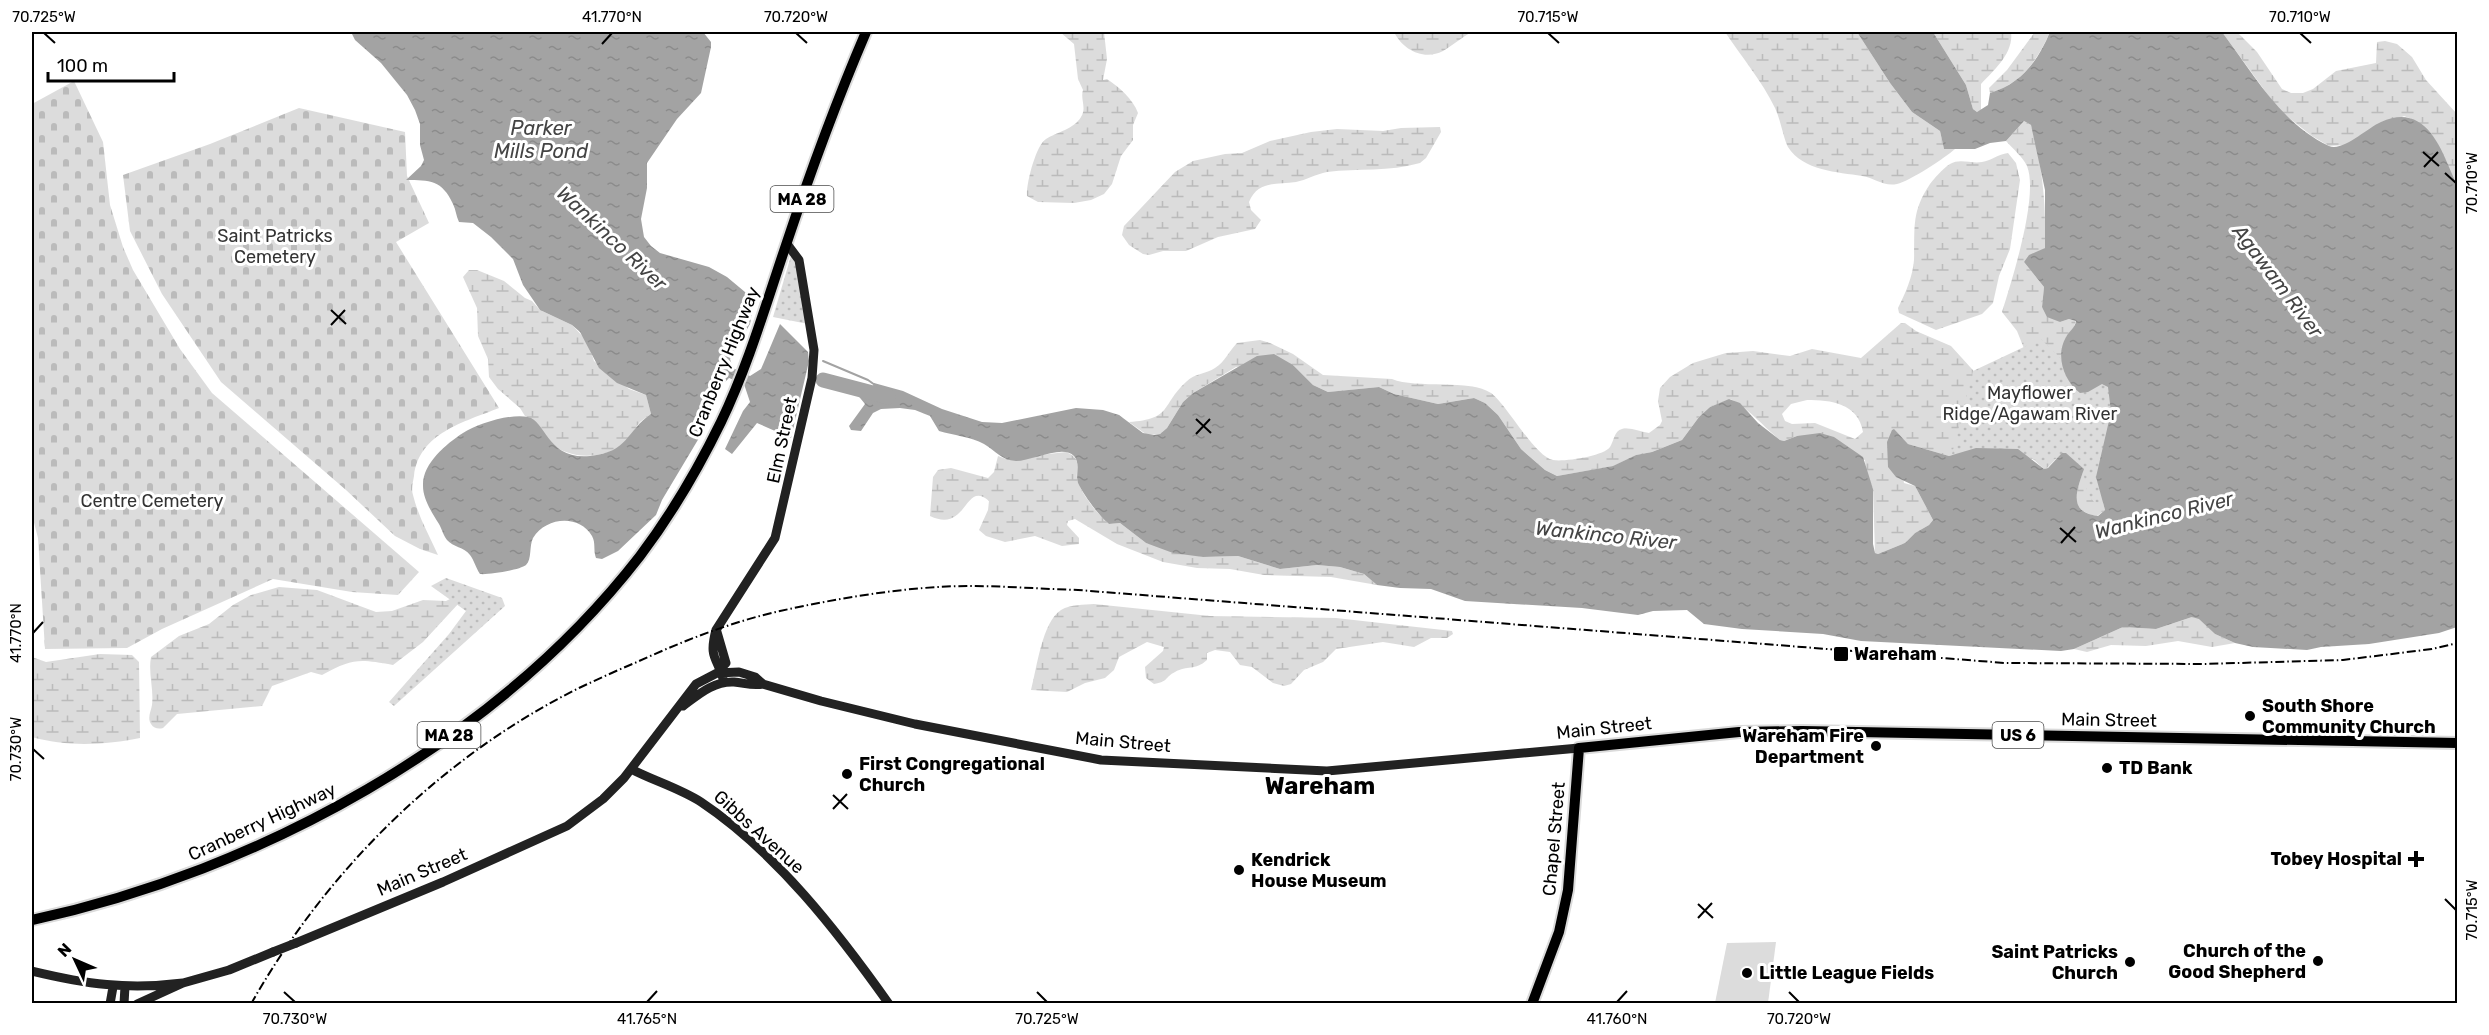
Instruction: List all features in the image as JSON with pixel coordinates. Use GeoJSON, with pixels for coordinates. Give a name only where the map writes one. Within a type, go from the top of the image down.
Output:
{"type":"FeatureCollection","features":[{"type":"Feature","properties":{"kind":"main road","name":"Cranberry Highway"},"geometry":{"type":"LineString","coordinates":[[32,920],[78,910],[170,882],[267,843],[355,797],[487,707],[522,679],[610,592],[639,556],[692,477],[723,418],[743,369],[817,156],[866,32]]}},
{"type":"Feature","properties":{"kind":"main road","name":"Elm Street"},"geometry":{"type":"LineString","coordinates":[[724,682],[721,670],[715,664],[712,645],[716,630],[775,538],[812,378],[814,350],[799,260],[787,244]]}},
{"type":"Feature","properties":{"kind":"main road","name":"Main Street"},"geometry":{"type":"LineString","coordinates":[[137,1004],[183,983],[229,970],[297,943],[443,882],[567,825],[603,799],[631,769],[696,684],[721,670],[755,677],[763,684]]}},
{"type":"Feature","properties":{"kind":"main road","name":"Main Street"},"geometry":{"type":"LineString","coordinates":[[678,710],[704,691],[724,682],[753,686],[763,684],[915,724],[1101,760],[1327,771],[1739,732],[1802,731],[2457,742]]}},
{"type":"Feature","properties":{"kind":"main road","name":"Chapel Street"},"geometry":{"type":"LineString","coordinates":[[1532,1004],[1559,932],[1568,890],[1579,748]]}},
{"type":"Feature","properties":{"kind":"main road","name":"Gibbs Avenue"},"geometry":{"type":"LineString","coordinates":[[631,769],[680,790],[703,803],[782,871],[889,1004]]}},
{"type":"Feature","properties":{"kind":"main road"},"geometry":{"type":"LineString","coordinates":[[33,971],[113,987],[183,983]]}},
{"type":"Feature","properties":{"kind":"main road"},"geometry":{"type":"LineString","coordinates":[[124,986],[124,1004]]}},
{"type":"Feature","properties":{"kind":"main road"},"geometry":{"type":"LineString","coordinates":[[110,1004],[113,987]]}},
{"type":"Feature","properties":{"kind":"green space"},"geometry":{"type":"Polygon","coordinates":[[[1060,32],[1104,32],[1107,59],[1103,80],[1107,79],[1121,90],[1133,103],[1138,113],[1133,125],[1133,140],[1121,156],[1112,184],[1104,194],[1091,200],[1074,203],[1038,202],[1027,196],[1032,165],[1042,143],[1074,125],[1081,117],[1083,110],[1083,90],[1078,79],[1074,44],[1060,32]]]}},
{"type":"Feature","properties":{"kind":"green space"},"geometry":{"type":"Polygon","coordinates":[[[1394,32],[1472,32],[1443,51],[1429,55],[1408,49],[1394,32]]]}},
{"type":"Feature","properties":{"kind":"green space"},"geometry":{"type":"Polygon","coordinates":[[[1725,32],[1857,32],[1912,112],[1940,131],[1944,149],[1955,149],[1918,174],[1892,185],[1862,176],[1812,166],[1795,155],[1788,147],[1770,98],[1725,32]]]}},
{"type":"Feature","properties":{"kind":"green space"},"geometry":{"type":"Polygon","coordinates":[[[1933,32],[2011,32],[2006,54],[1981,84],[1981,111],[1977,112],[1973,109],[1966,85],[1933,32]]]}},
{"type":"Feature","properties":{"kind":"green space"},"geometry":{"type":"Polygon","coordinates":[[[2035,32],[2050,32],[2033,62],[2011,84],[1990,93],[1989,88],[2007,70],[2035,32]]]}},
{"type":"Feature","properties":{"kind":"green space"},"geometry":{"type":"Polygon","coordinates":[[[2222,32],[2237,32],[2257,52],[2282,89],[2291,93],[2303,93],[2313,89],[2336,71],[2376,63],[2377,42],[2397,44],[2412,57],[2426,80],[2457,114],[2457,189],[2444,156],[2432,136],[2425,128],[2404,116],[2346,145],[2329,146],[2312,136],[2279,110],[2222,32]]]}},
{"type":"Feature","properties":{"kind":"green space","name":"Centre Cemetery"},"geometry":{"type":"Polygon","coordinates":[[[74,81],[103,142],[110,205],[123,247],[133,270],[180,349],[212,393],[419,572],[398,595],[352,592],[273,579],[162,629],[127,648],[45,649],[38,538],[32,515],[32,104],[74,81]]]}},
{"type":"Feature","properties":{"kind":"green space","name":"Saint Patricks Cemetery"},"geometry":{"type":"Polygon","coordinates":[[[299,108],[405,132],[407,176],[429,223],[396,242],[499,408],[445,431],[424,449],[418,461],[412,493],[438,555],[395,536],[346,490],[221,382],[162,294],[130,231],[123,175],[210,144],[299,108]]]}},
{"type":"Feature","properties":{"kind":"green space"},"geometry":{"type":"Polygon","coordinates":[[[2024,121],[2031,125],[2043,186],[2045,248],[2024,262],[2044,287],[2042,307],[2060,322],[2069,319],[2076,320],[2074,327],[2066,337],[2105,510],[2097,516],[2081,510],[2078,504],[2077,492],[2084,469],[2062,453],[2044,469],[2024,451],[1976,448],[1949,456],[1908,444],[1894,430],[1904,483],[1915,486],[1933,520],[1905,543],[1878,554],[1875,553],[1873,489],[1866,471],[1865,460],[1797,436],[1784,441],[1780,440],[1748,411],[1730,399],[1710,407],[1699,417],[1682,440],[1652,452],[1636,455],[1614,466],[1557,476],[1545,470],[1521,449],[1498,415],[1485,403],[1474,398],[1438,404],[1394,394],[1379,387],[1328,392],[1313,385],[1293,365],[1236,367],[1193,393],[1183,402],[1167,428],[1160,434],[1147,435],[1129,422],[1153,418],[1160,414],[1186,382],[1218,366],[1237,343],[1260,340],[1293,354],[1323,375],[1392,379],[1402,382],[1470,386],[1482,389],[1498,399],[1538,450],[1553,460],[1583,458],[1600,453],[1610,447],[1614,436],[1622,429],[1649,433],[1662,421],[1658,401],[1660,388],[1670,377],[1693,363],[1726,353],[1753,351],[1790,356],[1812,349],[1861,358],[1901,323],[1951,346],[1991,390],[2025,351],[2017,331],[2002,312],[2023,238],[2030,197],[2030,180],[2027,166],[2006,141],[2024,121]],[[1816,400],[1791,404],[1782,414],[1785,421],[1792,424],[1815,423],[1855,439],[1863,432],[1856,415],[1849,409],[1834,402],[1816,400]]]}},
{"type":"Feature","properties":{"kind":"green space"},"geometry":{"type":"Polygon","coordinates":[[[1440,127],[1441,132],[1426,158],[1420,163],[1397,168],[1327,172],[1296,182],[1268,185],[1257,190],[1249,202],[1251,210],[1261,220],[1255,229],[1218,237],[1186,251],[1163,251],[1149,255],[1129,245],[1122,235],[1124,226],[1175,172],[1193,161],[1242,153],[1270,141],[1311,132],[1337,129],[1383,131],[1440,127]]]}},
{"type":"Feature","properties":{"kind":"green space"},"geometry":{"type":"Polygon","coordinates":[[[2008,153],[2016,163],[2020,180],[2010,249],[1999,276],[1993,303],[1982,314],[1936,330],[1899,313],[1898,308],[1913,266],[1917,212],[1930,184],[1944,168],[1954,162],[1982,162],[2008,153]]]}},
{"type":"Feature","properties":{"kind":"green space"},"geometry":{"type":"Polygon","coordinates":[[[793,249],[813,325],[773,317],[793,249]]]}},
{"type":"Feature","properties":{"kind":"green space"},"geometry":{"type":"Polygon","coordinates":[[[469,270],[477,270],[504,281],[532,301],[540,310],[572,325],[588,342],[594,361],[629,389],[646,395],[651,414],[640,422],[626,442],[606,453],[596,455],[576,455],[566,452],[550,442],[536,423],[525,416],[520,408],[498,389],[489,377],[488,359],[478,336],[477,308],[463,277],[469,270]]]}},
{"type":"Feature","properties":{"kind":"green space","name":"Mayflower Ridge/Agawam River"},"geometry":{"type":"Polygon","coordinates":[[[2041,339],[2063,361],[2118,380],[2104,503],[2094,502],[2090,497],[2080,461],[2076,456],[2040,461],[1999,450],[1959,457],[1952,454],[1973,371],[2041,339]]]}},
{"type":"Feature","properties":{"kind":"green space"},"geometry":{"type":"Polygon","coordinates":[[[1066,452],[1072,455],[1077,462],[1077,480],[1096,511],[1109,524],[1120,523],[1146,543],[1203,557],[1238,556],[1280,569],[1317,565],[1340,567],[1364,574],[1377,585],[1331,577],[1264,575],[1163,562],[1117,544],[1075,519],[1068,521],[1067,525],[1079,538],[1079,544],[1062,546],[1035,536],[1005,542],[986,536],[979,530],[988,510],[989,501],[981,496],[969,501],[952,518],[942,520],[930,516],[933,477],[938,470],[951,468],[988,478],[994,472],[998,456],[1006,459],[1066,452]]]}},
{"type":"Feature","properties":{"kind":"green space"},"geometry":{"type":"Polygon","coordinates":[[[446,578],[502,598],[505,606],[394,706],[389,702],[449,634],[466,611],[431,586],[446,578]]]}},
{"type":"Feature","properties":{"kind":"green space"},"geometry":{"type":"Polygon","coordinates":[[[279,587],[317,590],[376,612],[392,611],[423,600],[446,601],[458,595],[459,603],[423,642],[393,665],[356,661],[341,665],[322,675],[311,672],[272,686],[262,706],[177,714],[163,728],[152,726],[149,719],[152,705],[151,657],[179,636],[209,624],[233,605],[251,595],[279,587]]]}},
{"type":"Feature","properties":{"kind":"green space"},"geometry":{"type":"Polygon","coordinates":[[[1094,604],[1210,616],[1336,618],[1452,631],[1453,634],[1447,638],[1431,638],[1414,647],[1383,642],[1336,649],[1323,662],[1304,670],[1291,684],[1284,686],[1273,683],[1252,667],[1240,665],[1230,652],[1215,650],[1207,653],[1207,660],[1203,663],[1179,670],[1164,681],[1154,684],[1146,678],[1145,667],[1163,651],[1164,647],[1147,642],[1119,657],[1114,670],[1105,678],[1085,683],[1067,692],[1031,690],[1049,624],[1061,610],[1078,605],[1094,604]]]}},
{"type":"Feature","properties":{"kind":"green space"},"geometry":{"type":"Polygon","coordinates":[[[2192,617],[2199,618],[2215,634],[2235,643],[2212,647],[2178,641],[2146,646],[2111,645],[2087,652],[2074,649],[2123,627],[2156,629],[2192,617]]]}},
{"type":"Feature","properties":{"kind":"green space"},"geometry":{"type":"Polygon","coordinates":[[[100,654],[132,655],[139,662],[140,738],[86,744],[32,737],[32,657],[46,662],[100,654]]]}},
{"type":"Feature","properties":{"kind":"green space","name":"Little League Fields"},"geometry":{"type":"Polygon","coordinates":[[[1776,942],[1768,1003],[1715,1003],[1727,943],[1776,942]]]}},
{"type":"Feature","properties":{"kind":"water","name":"Parker Mills Pond"},"geometry":{"type":"Polygon","coordinates":[[[351,32],[703,32],[711,42],[711,47],[701,93],[677,119],[647,163],[647,188],[641,219],[644,237],[660,253],[709,267],[727,277],[751,297],[754,302],[750,324],[730,359],[733,368],[750,376],[761,369],[780,324],[808,352],[809,361],[791,438],[757,423],[732,454],[725,449],[743,411],[750,402],[744,384],[729,378],[722,385],[702,433],[662,500],[656,515],[618,551],[602,559],[596,558],[592,536],[586,529],[571,521],[554,522],[539,531],[533,538],[526,565],[504,572],[480,574],[468,552],[449,542],[428,506],[423,486],[424,478],[426,470],[436,455],[463,433],[477,426],[494,420],[521,416],[534,420],[550,440],[565,452],[576,456],[603,454],[626,440],[651,414],[646,395],[617,383],[599,368],[580,332],[572,325],[540,310],[523,285],[513,259],[473,223],[459,222],[449,196],[440,186],[429,181],[406,180],[424,160],[420,145],[420,124],[415,110],[407,95],[381,63],[355,40],[351,32]]]}},
{"type":"Feature","properties":{"kind":"water","name":"Agawam River"},"geometry":{"type":"Polygon","coordinates":[[[1857,32],[1933,32],[1966,85],[1973,109],[1977,112],[1988,105],[1990,93],[2011,84],[2027,70],[2034,62],[2050,32],[2222,32],[2282,111],[2312,136],[2329,146],[2341,146],[2375,125],[2394,118],[2406,117],[2425,126],[2439,145],[2455,181],[2458,196],[2458,302],[2455,311],[2458,325],[2457,627],[2439,633],[2369,644],[2307,650],[2253,647],[2235,643],[2215,634],[2199,619],[2192,617],[2156,629],[2123,627],[2074,649],[2061,651],[1861,641],[1823,634],[1742,629],[1704,624],[1687,610],[1653,611],[1638,615],[1582,608],[1465,601],[1431,589],[1377,585],[1364,574],[1340,567],[1317,565],[1280,569],[1238,556],[1203,557],[1173,553],[1146,543],[1120,523],[1109,524],[1101,516],[1078,483],[1077,462],[1069,453],[1055,452],[1023,460],[1011,460],[979,442],[939,431],[930,416],[915,410],[900,408],[881,409],[873,413],[861,431],[851,430],[849,426],[865,404],[856,393],[871,392],[874,383],[903,391],[942,409],[982,422],[1002,423],[1076,408],[1103,410],[1119,415],[1143,433],[1160,434],[1167,428],[1183,402],[1193,393],[1257,356],[1274,354],[1293,365],[1313,385],[1328,392],[1379,387],[1394,394],[1438,404],[1474,398],[1485,403],[1498,415],[1521,449],[1545,470],[1557,476],[1613,466],[1636,455],[1652,452],[1682,440],[1699,417],[1710,407],[1729,399],[1740,403],[1758,423],[1780,440],[1820,433],[1834,437],[1863,457],[1873,489],[1873,544],[1875,553],[1878,554],[1905,543],[1933,520],[1915,486],[1896,477],[1888,467],[1887,442],[1894,429],[1908,444],[1949,456],[1976,448],[2018,449],[2044,469],[2048,468],[2062,453],[2066,453],[2084,469],[2077,492],[2078,505],[2088,514],[2098,516],[2105,510],[2096,477],[2111,412],[2108,387],[2102,384],[2088,392],[2080,393],[2074,388],[2063,368],[2061,352],[2066,337],[2076,321],[2069,319],[2060,322],[2047,317],[2042,307],[2044,287],[2024,262],[2029,255],[2045,248],[2045,190],[2031,125],[2024,121],[2006,141],[1990,143],[1975,149],[1944,149],[1940,131],[1912,112],[1857,32]]]}},
{"type":"Feature","properties":{"kind":"waterway"},"geometry":{"type":"LineString","coordinates":[[823,361],[875,385]]}},
{"type":"Feature","properties":{"kind":"waterway","name":"Wankinco River"},"geometry":{"type":"LineString","coordinates":[[823,380],[888,397]]}},
{"type":"Feature","properties":{"kind":"railway"},"geometry":{"type":"LineString","coordinates":[[251,1004],[281,955],[352,863],[435,783],[481,747],[529,716],[579,688],[654,654],[725,626],[762,615],[850,597],[899,590],[970,586],[1078,590],[2005,663],[2203,664],[2343,660],[2432,649],[2458,643]]}},
{"type":"Feature","properties":{"kind":"place","name":"Wareham"},"geometry":{"type":"Point","coordinates":[1841,654]}},
{"type":"Feature","properties":{"kind":"place","name":"South Shore Community Church"},"geometry":{"type":"Point","coordinates":[2250,716]}},
{"type":"Feature","properties":{"kind":"place","name":"Wareham Fire Department"},"geometry":{"type":"Point","coordinates":[1876,746]}},
{"type":"Feature","properties":{"kind":"place","name":"TD Bank"},"geometry":{"type":"Point","coordinates":[2107,768]}},
{"type":"Feature","properties":{"kind":"place","name":"First Congregational Church"},"geometry":{"type":"Point","coordinates":[847,774]}},
{"type":"Feature","properties":{"kind":"place","name":"Tobey Hospital"},"geometry":{"type":"Point","coordinates":[2416,859]}},
{"type":"Feature","properties":{"kind":"place","name":"Kendrick House Museum"},"geometry":{"type":"Point","coordinates":[1239,870]}},
{"type":"Feature","properties":{"kind":"place","name":"Church of the Good Shepherd"},"geometry":{"type":"Point","coordinates":[2318,961]}},
{"type":"Feature","properties":{"kind":"place","name":"Saint Patricks Church"},"geometry":{"type":"Point","coordinates":[2130,962]}},
{"type":"Feature","properties":{"kind":"place","name":"Little League Fields"},"geometry":{"type":"Point","coordinates":[1747,973]}},
{"type":"Feature","properties":{"kind":"district","name":"Wareham"},"geometry":{"type":"Point","coordinates":[1320,786]}}]}
